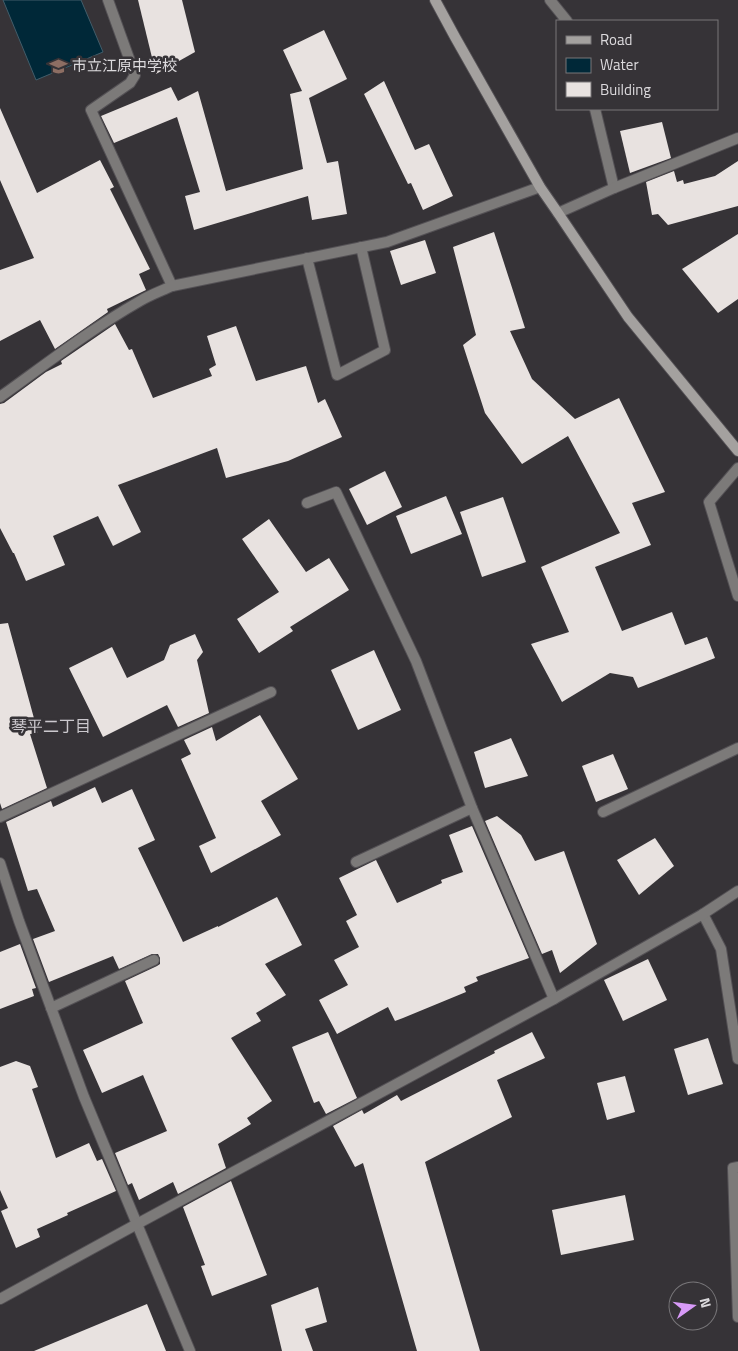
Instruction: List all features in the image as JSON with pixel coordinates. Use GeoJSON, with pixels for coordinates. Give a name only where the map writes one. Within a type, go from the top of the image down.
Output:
{"type":"FeatureCollection","features":[{"type":"Feature","properties":{"kind":"street"},"geometry":{"type":"LineString","coordinates":[[108,0],[135,75],[130,84],[91,110],[172,286]]}},
{"type":"Feature","properties":{"kind":"street"},"geometry":{"type":"LineString","coordinates":[[435,0],[540,187],[628,317],[738,451]]}},
{"type":"Feature","properties":{"kind":"street"},"geometry":{"type":"LineString","coordinates":[[550,0],[565,20]]}},
{"type":"Feature","properties":{"kind":"street"},"geometry":{"type":"LineString","coordinates":[[594,110],[614,188]]}},
{"type":"Feature","properties":{"kind":"street"},"geometry":{"type":"LineString","coordinates":[[558,213],[614,188],[738,138]]}},
{"type":"Feature","properties":{"kind":"street"},"geometry":{"type":"LineString","coordinates":[[0,397],[122,312],[172,286],[387,242],[540,187]]}},
{"type":"Feature","properties":{"kind":"street"},"geometry":{"type":"LineString","coordinates":[[307,258],[338,375],[385,350],[361,247]]}},
{"type":"Feature","properties":{"kind":"street"},"geometry":{"type":"LineString","coordinates":[[738,468],[709,502],[738,596]]}},
{"type":"Feature","properties":{"kind":"street"},"geometry":{"type":"LineString","coordinates":[[307,504],[336,492],[416,661],[472,808],[554,999]]}},
{"type":"Feature","properties":{"kind":"street"},"geometry":{"type":"LineString","coordinates":[[0,817],[272,692]]}},
{"type":"Feature","properties":{"kind":"street"},"geometry":{"type":"LineString","coordinates":[[603,812],[738,748]]}},
{"type":"Feature","properties":{"kind":"street"},"geometry":{"type":"LineString","coordinates":[[356,862],[472,808]]}},
{"type":"Feature","properties":{"kind":"street"},"geometry":{"type":"LineString","coordinates":[[0,863],[19,921],[84,1097],[190,1351]]}},
{"type":"Feature","properties":{"kind":"street"},"geometry":{"type":"LineString","coordinates":[[0,1299],[554,999],[703,914],[738,891]]}},
{"type":"Feature","properties":{"kind":"street"},"geometry":{"type":"LineString","coordinates":[[703,914],[721,949],[738,1059]]}},
{"type":"Feature","properties":{"kind":"street"},"geometry":{"type":"LineString","coordinates":[[51,1008],[154,960]]}},
{"type":"Feature","properties":{"kind":"street"},"geometry":{"type":"LineString","coordinates":[[738,1167],[733,1168],[738,1317]]}},
{"type":"Feature","properties":{"kind":"water"},"geometry":{"type":"Polygon","coordinates":[[[3,0],[81,0],[103,52],[36,80],[3,0]]]}},
{"type":"Feature","properties":{"kind":"building"},"geometry":{"type":"Polygon","coordinates":[[[138,0],[182,0],[195,52],[156,74],[138,0]]]}},
{"type":"Feature","properties":{"kind":"building"},"geometry":{"type":"Polygon","coordinates":[[[324,30],[347,79],[309,98],[327,163],[338,161],[347,214],[312,220],[308,196],[194,230],[185,196],[200,192],[177,117],[114,143],[101,116],[171,87],[178,101],[198,91],[226,191],[303,169],[290,94],[302,91],[283,50],[324,30]]]}},
{"type":"Feature","properties":{"kind":"building"},"geometry":{"type":"Polygon","coordinates":[[[384,81],[415,150],[429,144],[453,196],[423,210],[411,183],[408,184],[364,94],[384,81]]]}},
{"type":"Feature","properties":{"kind":"building"},"geometry":{"type":"Polygon","coordinates":[[[0,108],[37,193],[100,160],[114,187],[110,189],[150,269],[139,274],[146,290],[107,309],[108,312],[55,349],[40,320],[0,341],[0,270],[34,258],[0,180],[0,108]]]}},
{"type":"Feature","properties":{"kind":"building"},"geometry":{"type":"Polygon","coordinates":[[[662,122],[671,158],[630,173],[620,131],[662,122]]]}},
{"type":"Feature","properties":{"kind":"building"},"geometry":{"type":"Polygon","coordinates":[[[738,161],[738,206],[668,225],[658,214],[652,215],[646,182],[674,171],[677,182],[683,180],[684,184],[715,176],[738,161]]]}},
{"type":"Feature","properties":{"kind":"building"},"geometry":{"type":"Polygon","coordinates":[[[494,232],[525,328],[510,331],[532,379],[575,419],[619,398],[665,492],[632,503],[651,545],[595,567],[622,631],[672,612],[685,645],[707,637],[715,658],[638,688],[633,677],[610,673],[562,702],[531,644],[569,632],[541,567],[620,533],[568,436],[522,464],[485,413],[463,345],[476,335],[453,247],[494,232]]]}},
{"type":"Feature","properties":{"kind":"building"},"geometry":{"type":"Polygon","coordinates":[[[738,234],[738,299],[718,313],[682,269],[738,234]]]}},
{"type":"Feature","properties":{"kind":"building"},"geometry":{"type":"Polygon","coordinates":[[[425,240],[436,273],[401,285],[390,251],[425,240]]]}},
{"type":"Feature","properties":{"kind":"building"},"geometry":{"type":"Polygon","coordinates":[[[115,324],[129,350],[132,349],[153,398],[212,376],[209,369],[216,365],[207,336],[236,326],[256,381],[306,366],[318,403],[325,399],[342,437],[288,461],[226,478],[217,448],[118,485],[141,532],[113,546],[98,516],[53,536],[65,565],[26,581],[14,553],[0,528],[0,404],[46,372],[62,364],[61,361],[115,324]]]}},
{"type":"Feature","properties":{"kind":"building"},"geometry":{"type":"Polygon","coordinates":[[[385,471],[402,507],[367,525],[349,489],[385,471]]]}},
{"type":"Feature","properties":{"kind":"building"},"geometry":{"type":"Polygon","coordinates":[[[446,496],[462,534],[411,554],[396,516],[446,496]]]}},
{"type":"Feature","properties":{"kind":"building"},"geometry":{"type":"Polygon","coordinates":[[[503,497],[526,562],[482,577],[460,512],[503,497]]]}},
{"type":"Feature","properties":{"kind":"building"},"geometry":{"type":"Polygon","coordinates":[[[269,519],[306,572],[329,558],[349,590],[290,627],[293,631],[259,653],[237,619],[279,592],[242,539],[269,519]]]}},
{"type":"Feature","properties":{"kind":"building"},"geometry":{"type":"Polygon","coordinates":[[[8,623],[38,733],[30,734],[47,788],[2,809],[0,803],[0,624],[8,623]]]}},
{"type":"Feature","properties":{"kind":"building"},"geometry":{"type":"Polygon","coordinates":[[[195,634],[203,652],[197,660],[209,713],[178,727],[167,705],[103,737],[69,668],[112,647],[127,678],[164,660],[170,645],[195,634]]]}},
{"type":"Feature","properties":{"kind":"building"},"geometry":{"type":"Polygon","coordinates":[[[374,650],[401,710],[358,730],[331,670],[374,650]]]}},
{"type":"Feature","properties":{"kind":"building"},"geometry":{"type":"Polygon","coordinates":[[[260,715],[298,779],[261,801],[281,835],[211,873],[199,846],[216,838],[181,759],[191,754],[184,740],[212,727],[216,741],[260,715]]]}},
{"type":"Feature","properties":{"kind":"building"},"geometry":{"type":"Polygon","coordinates":[[[511,738],[528,776],[485,788],[474,752],[511,738]]]}},
{"type":"Feature","properties":{"kind":"building"},"geometry":{"type":"Polygon","coordinates":[[[613,754],[628,789],[596,802],[582,766],[613,754]]]}},
{"type":"Feature","properties":{"kind":"building"},"geometry":{"type":"Polygon","coordinates":[[[95,787],[102,803],[132,789],[155,840],[138,848],[183,942],[218,927],[277,897],[302,945],[265,964],[286,995],[256,1013],[261,1021],[231,1038],[272,1101],[247,1118],[251,1124],[218,1144],[226,1168],[178,1194],[173,1182],[139,1200],[132,1183],[128,1185],[115,1153],[167,1131],[143,1075],[102,1093],[83,1050],[143,1023],[125,981],[157,966],[160,964],[160,958],[158,954],[152,954],[119,969],[113,956],[49,982],[33,939],[55,931],[37,889],[28,891],[6,822],[51,801],[53,807],[95,787]]]}},
{"type":"Feature","properties":{"kind":"building"},"geometry":{"type":"Polygon","coordinates":[[[497,816],[521,835],[535,861],[564,851],[597,944],[560,973],[552,950],[542,954],[485,821],[497,816]]]}},
{"type":"Feature","properties":{"kind":"building"},"geometry":{"type":"Polygon","coordinates":[[[472,826],[529,958],[476,977],[478,981],[464,987],[466,992],[403,1018],[395,1021],[388,1007],[337,1034],[319,1000],[348,985],[334,960],[359,947],[346,921],[357,915],[339,878],[376,860],[397,903],[442,883],[441,880],[463,872],[449,835],[472,826]]]}},
{"type":"Feature","properties":{"kind":"building"},"geometry":{"type":"Polygon","coordinates":[[[655,838],[674,866],[639,895],[617,860],[655,838]]]}},
{"type":"Feature","properties":{"kind":"building"},"geometry":{"type":"Polygon","coordinates":[[[20,944],[36,988],[32,989],[34,996],[0,1009],[0,952],[20,944]]]}},
{"type":"Feature","properties":{"kind":"building"},"geometry":{"type":"Polygon","coordinates":[[[648,959],[667,1000],[623,1021],[604,980],[648,959]]]}},
{"type":"Feature","properties":{"kind":"building"},"geometry":{"type":"Polygon","coordinates":[[[328,1032],[357,1098],[326,1114],[319,1101],[314,1103],[292,1047],[328,1032]]]}},
{"type":"Feature","properties":{"kind":"building"},"geometry":{"type":"Polygon","coordinates":[[[532,1032],[545,1058],[497,1080],[512,1117],[425,1162],[480,1351],[417,1351],[363,1163],[355,1167],[333,1126],[362,1110],[364,1114],[397,1095],[401,1101],[532,1032]]]}},
{"type":"Feature","properties":{"kind":"building"},"geometry":{"type":"Polygon","coordinates":[[[708,1038],[723,1084],[688,1095],[674,1049],[708,1038]]]}},
{"type":"Feature","properties":{"kind":"building"},"geometry":{"type":"Polygon","coordinates":[[[16,1061],[30,1066],[38,1087],[32,1089],[56,1158],[89,1143],[97,1161],[102,1159],[116,1191],[37,1229],[40,1237],[16,1248],[1,1211],[8,1208],[0,1190],[0,1067],[16,1061]]]}},
{"type":"Feature","properties":{"kind":"building"},"geometry":{"type":"Polygon","coordinates":[[[625,1076],[635,1112],[607,1120],[597,1083],[625,1076]]]}},
{"type":"Feature","properties":{"kind":"building"},"geometry":{"type":"Polygon","coordinates":[[[231,1181],[267,1275],[212,1296],[201,1266],[205,1265],[183,1207],[231,1181]]]}},
{"type":"Feature","properties":{"kind":"building"},"geometry":{"type":"Polygon","coordinates":[[[625,1195],[634,1240],[561,1255],[552,1210],[625,1195]]]}},
{"type":"Feature","properties":{"kind":"building"},"geometry":{"type":"Polygon","coordinates":[[[318,1287],[327,1322],[305,1329],[313,1351],[282,1351],[271,1305],[318,1287]]]}},
{"type":"Feature","properties":{"kind":"building"},"geometry":{"type":"Polygon","coordinates":[[[147,1304],[166,1351],[34,1351],[147,1304]]]}},
{"type":"Feature","properties":{"kind":"place","name":"市立江原中学校"},"geometry":{"type":"Point","coordinates":[58,66]}},
{"type":"Feature","properties":{"kind":"district","name":"琴平二丁目"},"geometry":{"type":"Point","coordinates":[51,726]}}]}
